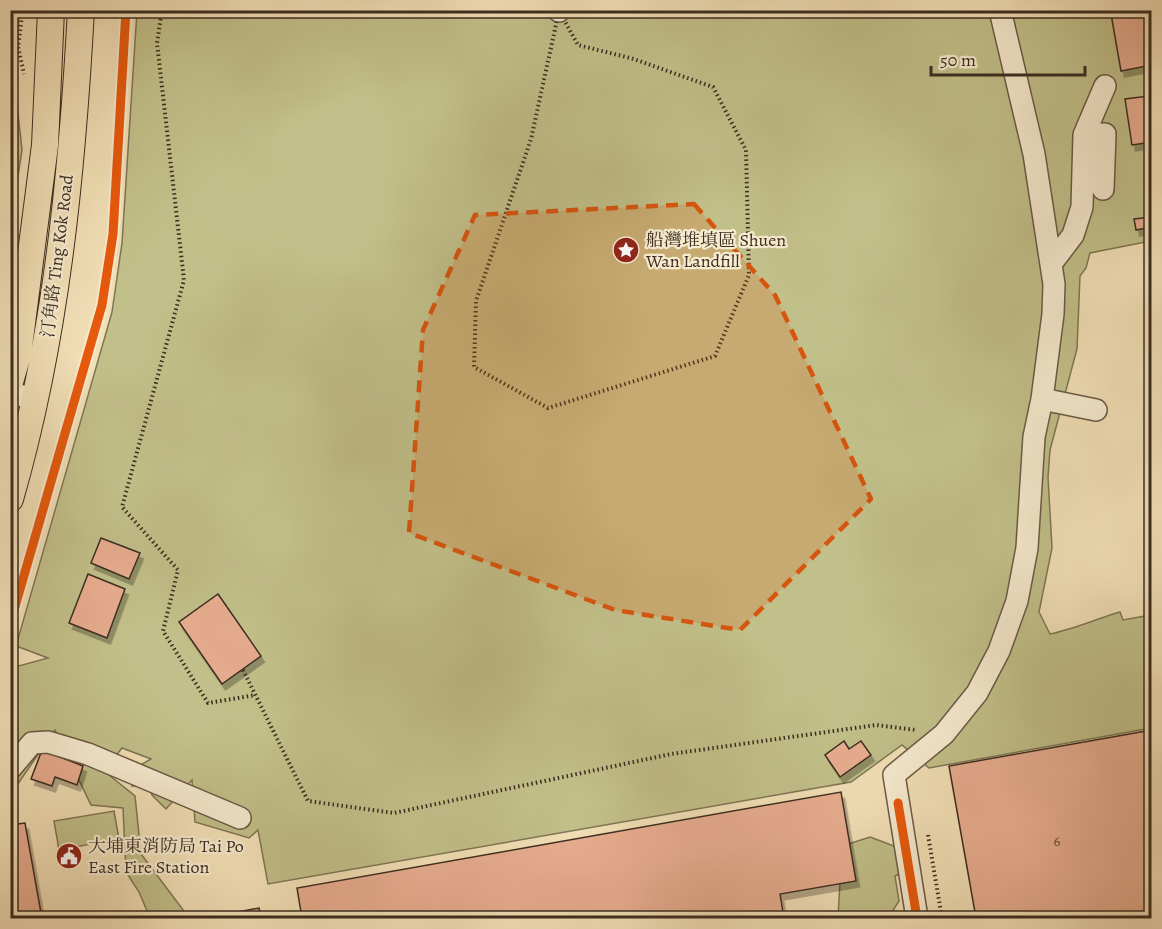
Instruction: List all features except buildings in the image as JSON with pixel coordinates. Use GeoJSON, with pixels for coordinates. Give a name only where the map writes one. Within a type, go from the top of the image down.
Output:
{"type":"FeatureCollection","features":[{"type":"Feature","properties":{"kind":"main road","name":"汀角路 Ting Kok Road"},"geometry":{"type":"LineString","coordinates":[[10,382],[21,332],[45,145],[51,10]]}},
{"type":"Feature","properties":{"kind":"main road","name":"汀角路 Ting Kok Road"},"geometry":{"type":"LineString","coordinates":[[10,499],[18,436],[36,399],[59,269],[81,10]]}},
{"type":"Feature","properties":{"kind":"street"},"geometry":{"type":"LineString","coordinates":[[917,918],[894,775],[944,734],[977,693],[999,651],[1017,601],[1028,548],[1034,437],[1042,399],[1053,314],[1051,264],[1034,154],[1000,10]]}},
{"type":"Feature","properties":{"kind":"street"},"geometry":{"type":"LineString","coordinates":[[1051,264],[1073,235],[1082,207],[1084,135],[1105,86]]}},
{"type":"Feature","properties":{"kind":"street"},"geometry":{"type":"LineString","coordinates":[[1084,135],[1106,134],[1103,189]]}},
{"type":"Feature","properties":{"kind":"street"},"geometry":{"type":"LineString","coordinates":[[10,393],[36,399]]}},
{"type":"Feature","properties":{"kind":"street"},"geometry":{"type":"LineString","coordinates":[[1042,399],[1096,410]]}},
{"type":"Feature","properties":{"kind":"street"},"geometry":{"type":"LineString","coordinates":[[10,769],[32,743],[48,742],[88,754],[240,818]]}},
{"type":"Feature","properties":{"kind":"path"},"geometry":{"type":"LineString","coordinates":[[162,10],[157,43],[184,280],[122,507],[178,570],[163,631],[208,702],[255,695]]}},
{"type":"Feature","properties":{"kind":"path"},"geometry":{"type":"LineString","coordinates":[[559,11],[578,45],[634,59],[713,87],[746,150],[749,275],[715,356],[548,408],[474,367],[474,356],[476,301],[531,139],[559,11]]}},
{"type":"Feature","properties":{"kind":"path"},"geometry":{"type":"LineString","coordinates":[[243,670],[308,801],[394,813],[671,754],[876,725],[944,734]]}},
{"type":"Feature","properties":{"kind":"path"},"geometry":{"type":"LineString","coordinates":[[928,835],[942,918]]}},
{"type":"Feature","properties":{"kind":"highlighted area"},"geometry":{"type":"Polygon","coordinates":[[[694,204],[775,295],[871,499],[740,630],[615,610],[409,533],[423,330],[475,215],[694,204]]]}},
{"type":"Feature","properties":{"kind":"shaded area"},"geometry":{"type":"Polygon","coordinates":[[[19,10],[16,95],[22,150],[11,222],[10,11],[19,10]]]}},
{"type":"Feature","properties":{"kind":"shaded area"},"geometry":{"type":"Polygon","coordinates":[[[137,11],[1151,11],[1151,241],[1090,253],[1086,268],[1080,276],[1077,349],[1050,450],[1048,477],[1052,548],[1039,612],[1050,634],[1120,612],[1123,620],[1151,615],[1151,728],[929,768],[902,745],[851,782],[268,884],[258,830],[249,838],[195,822],[192,780],[166,809],[152,795],[149,786],[132,786],[137,767],[151,759],[122,748],[104,771],[135,796],[141,854],[187,915],[150,918],[139,892],[126,872],[123,808],[91,805],[55,730],[15,788],[11,799],[11,668],[48,658],[16,646],[112,312],[122,243],[137,11]]]}},
{"type":"Feature","properties":{"kind":"shaded area"},"geometry":{"type":"Polygon","coordinates":[[[114,811],[119,839],[59,850],[54,821],[114,811]]]}},
{"type":"Feature","properties":{"kind":"shaded area"},"geometry":{"type":"Polygon","coordinates":[[[870,837],[902,849],[906,871],[895,876],[899,901],[888,918],[838,918],[842,846],[870,837]]]}},
{"type":"Feature","properties":{"kind":"cycle path"},"geometry":{"type":"LineString","coordinates":[[10,624],[102,305],[113,234],[126,10]]}},
{"type":"Feature","properties":{"kind":"cycle path"},"geometry":{"type":"LineString","coordinates":[[898,803],[917,918]]}},
{"type":"Feature","properties":{"kind":"place","name":"船灣堆填區 Shuen Wan Landfill"},"geometry":{"type":"Point","coordinates":[626,250]}},
{"type":"Feature","properties":{"kind":"place","name":"大埔東消防局 Tai Po East Fire Station"},"geometry":{"type":"Point","coordinates":[69,856]}}]}
